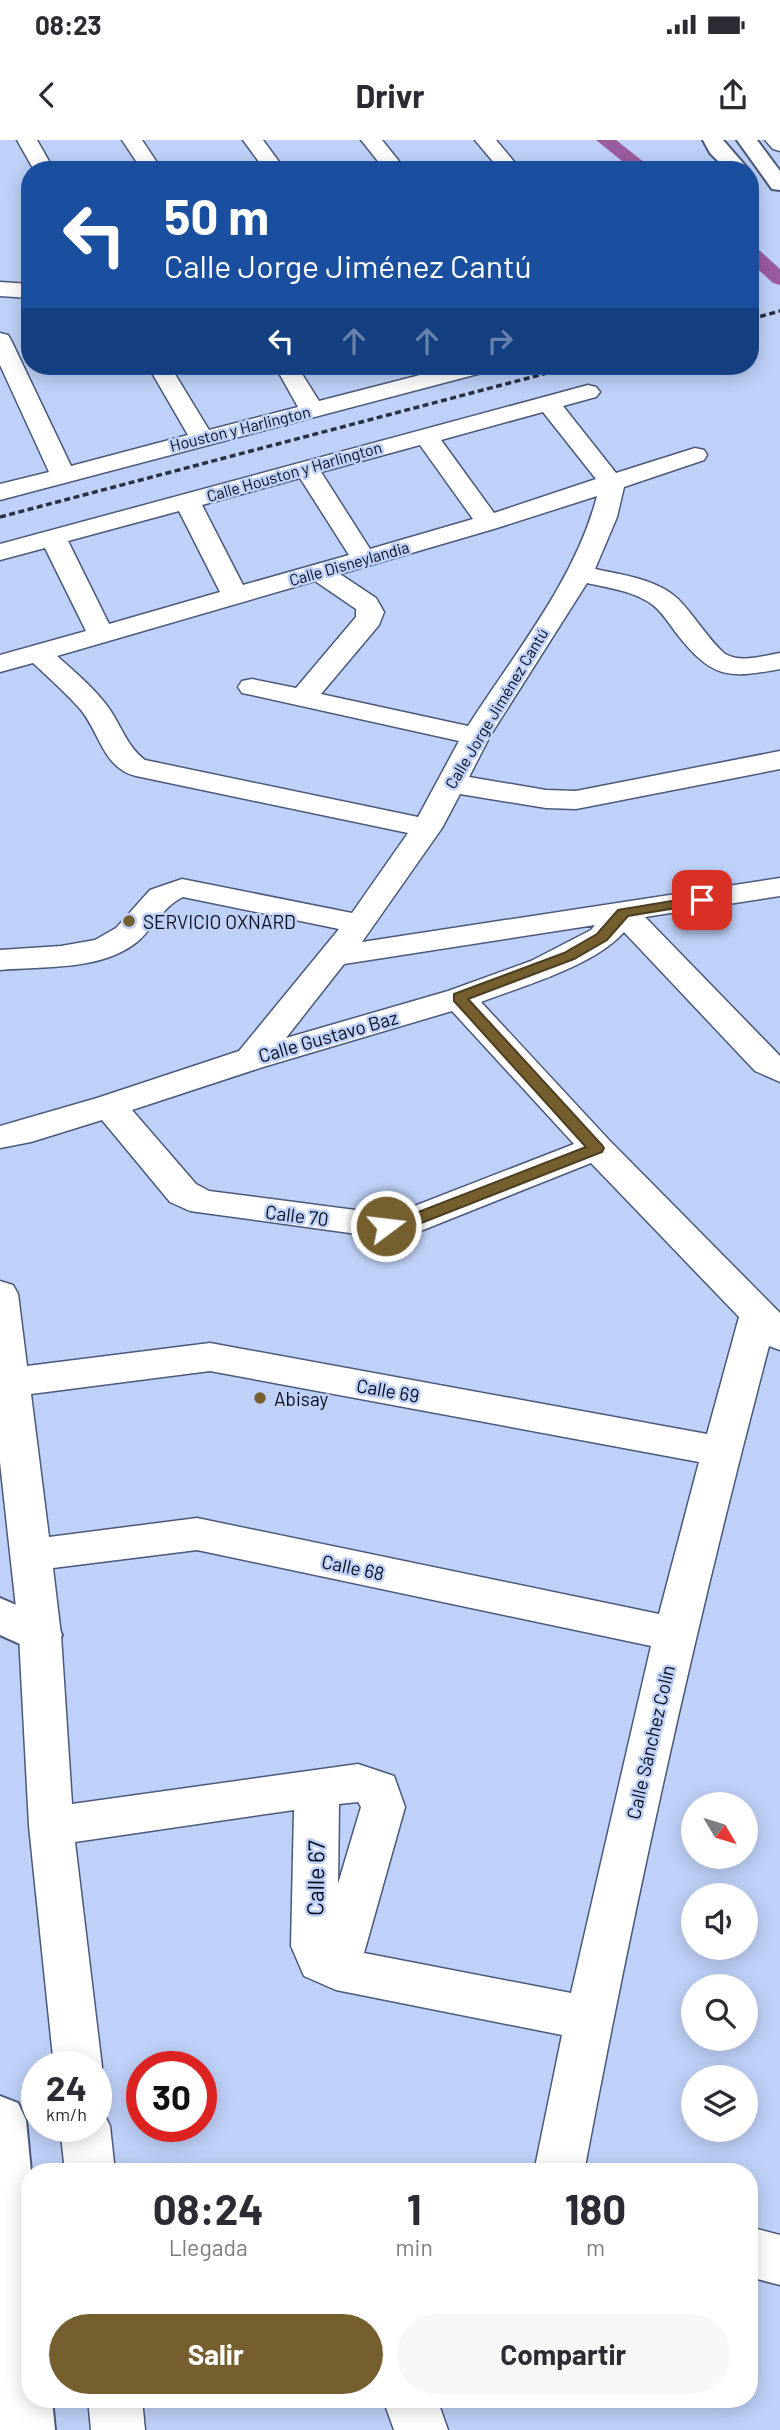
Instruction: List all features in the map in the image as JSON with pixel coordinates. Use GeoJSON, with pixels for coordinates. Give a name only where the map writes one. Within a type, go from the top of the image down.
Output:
{"type":"FeatureCollection","features":[{"type":"Feature","properties":{"kind":"main road"},"geometry":{"type":"LineString","coordinates":[[747,140],[777,194]]}},
{"type":"Feature","properties":{"kind":"main road"},"geometry":{"type":"LineString","coordinates":[[709,143],[728,161]]}},
{"type":"Feature","properties":{"kind":"main road"},"geometry":{"type":"LineString","coordinates":[[759,185],[777,194]]}},
{"type":"Feature","properties":{"kind":"main road"},"geometry":{"type":"LineString","coordinates":[[0,1615],[40,1634]]}},
{"type":"Feature","properties":{"kind":"main road"},"geometry":{"type":"LineString","coordinates":[[0,2120],[21,2309]]}},
{"type":"Feature","properties":{"kind":"main road"},"geometry":{"type":"LineString","coordinates":[[26,2408],[27,2430]]}},
{"type":"Feature","properties":{"kind":"street"},"geometry":{"type":"LineString","coordinates":[[27,140],[39,161]]}},
{"type":"Feature","properties":{"kind":"street"},"geometry":{"type":"LineString","coordinates":[[132,140],[146,161]]}},
{"type":"Feature","properties":{"kind":"street"},"geometry":{"type":"LineString","coordinates":[[253,140],[268,161]]}},
{"type":"Feature","properties":{"kind":"street"},"geometry":{"type":"LineString","coordinates":[[371,140],[388,161]]}},
{"type":"Feature","properties":{"kind":"street"},"geometry":{"type":"LineString","coordinates":[[485,140],[503,161]]}},
{"type":"Feature","properties":{"kind":"street"},"geometry":{"type":"LineString","coordinates":[[775,140],[780,145]]}},
{"type":"Feature","properties":{"kind":"street"},"geometry":{"type":"LineString","coordinates":[[0,289],[21,290]]}},
{"type":"Feature","properties":{"kind":"street"},"geometry":{"type":"LineString","coordinates":[[0,340],[63,475]]}},
{"type":"Feature","properties":{"kind":"street"},"geometry":{"type":"LineString","coordinates":[[164,375],[202,438]]}},
{"type":"Feature","properties":{"kind":"street"},"geometry":{"type":"LineString","coordinates":[[291,375],[312,410]]}},
{"type":"Feature","properties":{"kind":"street","name":"Houston y Harlington"},"geometry":{"type":"LineString","coordinates":[[0,492],[312,410],[419,375]]}},
{"type":"Feature","properties":{"kind":"street","name":"Calle Houston y Harlington"},"geometry":{"type":"LineString","coordinates":[[0,552],[588,392]]}},
{"type":"Feature","properties":{"kind":"street"},"geometry":{"type":"LineString","coordinates":[[548,402],[612,484]]}},
{"type":"Feature","properties":{"kind":"street"},"geometry":{"type":"LineString","coordinates":[[425,435],[488,523]]}},
{"type":"Feature","properties":{"kind":"street","name":"Calle Disneylandia"},"geometry":{"type":"LineString","coordinates":[[0,664],[488,523],[612,484],[695,454]]}},
{"type":"Feature","properties":{"kind":"street"},"geometry":{"type":"LineString","coordinates":[[305,467],[364,559]]}},
{"type":"Feature","properties":{"kind":"street","name":"Calle Jorge Jiménez Cantú"},"geometry":{"type":"LineString","coordinates":[[251,1059],[360,924],[427,828],[476,736],[580,573],[604,517],[612,484]]}},
{"type":"Feature","properties":{"kind":"street"},"geometry":{"type":"LineString","coordinates":[[187,501],[235,596]]}},
{"type":"Feature","properties":{"kind":"street"},"geometry":{"type":"LineString","coordinates":[[54,537],[101,634]]}},
{"type":"Feature","properties":{"kind":"street"},"geometry":{"type":"LineString","coordinates":[[303,698],[369,619],[371,612],[367,604],[319,572]]}},
{"type":"Feature","properties":{"kind":"street"},"geometry":{"type":"LineString","coordinates":[[580,573],[647,592],[664,600],[707,655],[724,666],[747,667],[780,662]]}},
{"type":"Feature","properties":{"kind":"street"},"geometry":{"type":"LineString","coordinates":[[38,653],[103,719],[121,758],[136,767],[427,828]]}},
{"type":"Feature","properties":{"kind":"street"},"geometry":{"type":"LineString","coordinates":[[253,687],[476,736]]}},
{"type":"Feature","properties":{"kind":"street"},"geometry":{"type":"LineString","coordinates":[[449,783],[546,799],[576,800],[780,760]]}},
{"type":"Feature","properties":{"kind":"street"},"geometry":{"type":"LineString","coordinates":[[335,956],[780,887]]}},
{"type":"Feature","properties":{"kind":"street"},"geometry":{"type":"LineString","coordinates":[[0,960],[90,951],[116,942],[135,929],[158,896],[168,890],[182,888],[360,924]]}},
{"type":"Feature","properties":{"kind":"street"},"geometry":{"type":"LineString","coordinates":[[623,913],[767,1063],[780,1071]]}},
{"type":"Feature","properties":{"kind":"street","name":"Calle Gustavo Baz"},"geometry":{"type":"LineString","coordinates":[[6,1138],[251,1059],[459,998],[569,956],[602,937],[623,913]]}},
{"type":"Feature","properties":{"kind":"street"},"geometry":{"type":"LineString","coordinates":[[459,998],[597,1148],[769,1326]]}},
{"type":"Feature","properties":{"kind":"street","name":"Calle 70"},"geometry":{"type":"LineString","coordinates":[[109,1106],[183,1193],[203,1202],[386,1226],[405,1223],[597,1148]]}},
{"type":"Feature","properties":{"kind":"street"},"geometry":{"type":"LineString","coordinates":[[0,1294],[40,1634],[51,1826],[76,2051]]}},
{"type":"Feature","properties":{"kind":"street","name":"Calle Sánchez Colín"},"geometry":{"type":"LineString","coordinates":[[561,2163],[588,2018],[674,1634],[721,1451],[769,1326]]}},
{"type":"Feature","properties":{"kind":"street","name":"Calle 69"},"geometry":{"type":"LineString","coordinates":[[12,1382],[209,1357],[721,1451]]}},
{"type":"Feature","properties":{"kind":"street","name":"Calle 68"},"geometry":{"type":"LineString","coordinates":[[30,1555],[197,1534],[674,1634]]}},
{"type":"Feature","properties":{"kind":"street"},"geometry":{"type":"LineString","coordinates":[[51,1826],[358,1783],[378,1789],[383,1807],[337,1969],[588,2018]]}},
{"type":"Feature","properties":{"kind":"street","name":"Calle 67"},"geometry":{"type":"LineString","coordinates":[[317,1788],[314,1946],[321,1961],[337,1969]]}},
{"type":"Feature","properties":{"kind":"street"},"geometry":{"type":"LineString","coordinates":[[87,2142],[89,2163]]}},
{"type":"Feature","properties":{"kind":"street"},"geometry":{"type":"LineString","coordinates":[[758,2254],[780,2260]]}},
{"type":"Feature","properties":{"kind":"street"},"geometry":{"type":"LineString","coordinates":[[116,2408],[118,2430]]}},
{"type":"Feature","properties":{"kind":"street"},"geometry":{"type":"LineString","coordinates":[[414,2408],[421,2430]]}},
{"type":"Feature","properties":{"kind":"waterway"},"geometry":{"type":"LineString","coordinates":[[605,140],[633,161]]}},
{"type":"Feature","properties":{"kind":"waterway"},"geometry":{"type":"LineString","coordinates":[[759,260],[780,279]]}},
{"type":"Feature","properties":{"kind":"railway"},"geometry":{"type":"LineString","coordinates":[[759,317],[780,311]]}},
{"type":"Feature","properties":{"kind":"railway"},"geometry":{"type":"LineString","coordinates":[[0,517],[540,375]]}},
{"type":"Feature","properties":{"kind":"place","name":"SERVICIO OXNARD"},"geometry":{"type":"Point","coordinates":[129,921]}},
{"type":"Feature","properties":{"kind":"place","name":"Abisay"},"geometry":{"type":"Point","coordinates":[260,1398]}},
{"type":"Feature","properties":{"kind":"route"},"geometry":{"type":"LineString","coordinates":[[386,1226],[405,1223],[597,1148],[459,998],[569,956],[602,937],[623,913],[702,900]]}}]}
